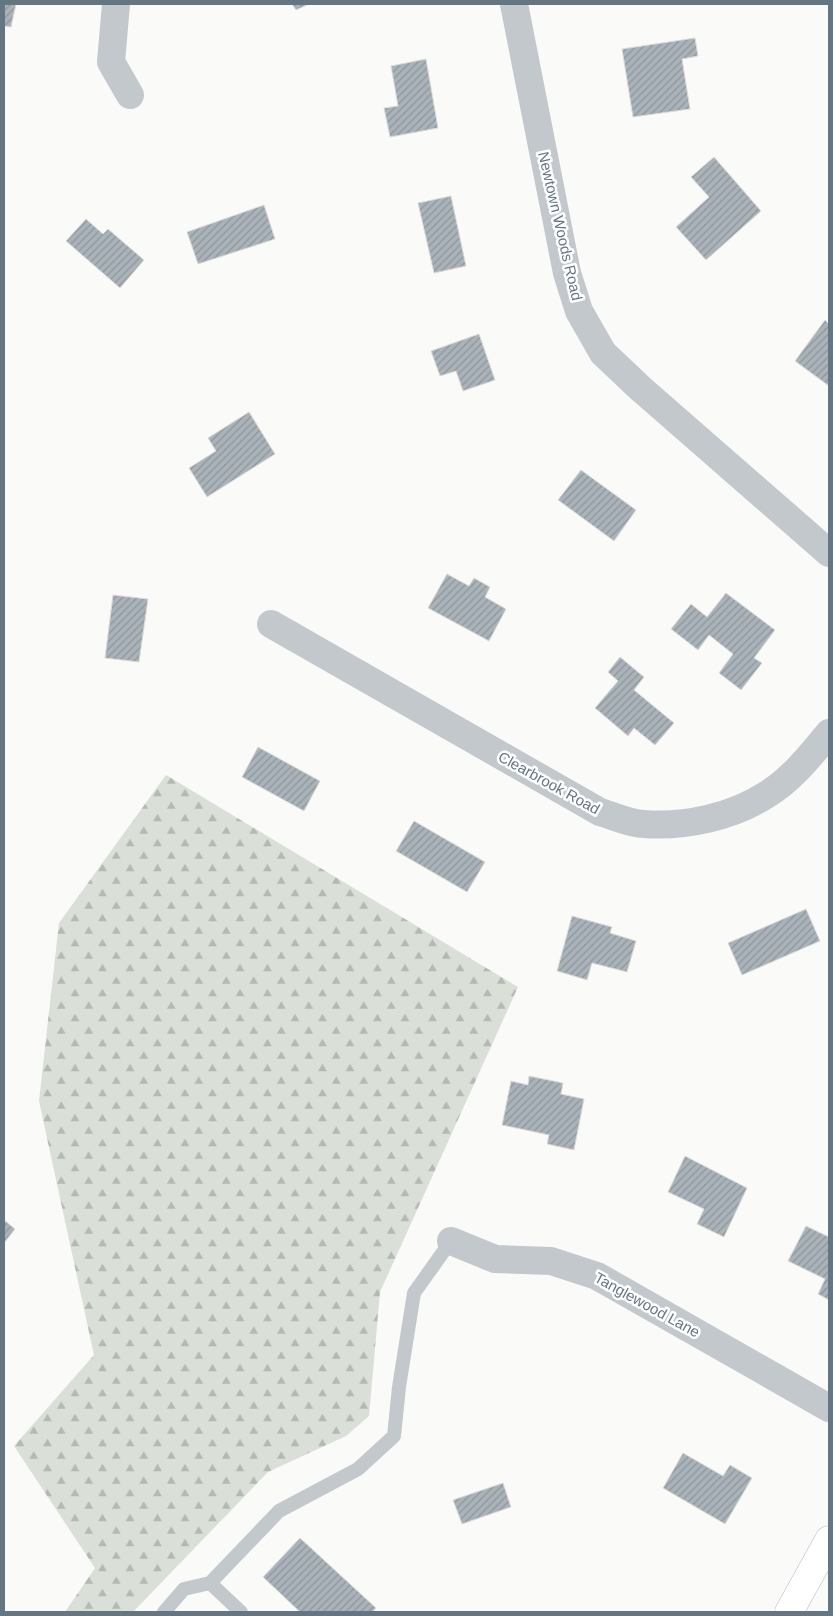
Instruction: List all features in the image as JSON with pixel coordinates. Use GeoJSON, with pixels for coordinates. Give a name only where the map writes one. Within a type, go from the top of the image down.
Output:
{"type":"FeatureCollection","features":[{"type":"Feature","properties":{"kind":"street"},"geometry":{"type":"LineString","coordinates":[[116,4],[111,62],[130,95]]}},
{"type":"Feature","properties":{"kind":"street","name":"Newtown Woods Road"},"geometry":{"type":"LineString","coordinates":[[514,4],[567,273],[584,319],[603,354],[829,553]]}},
{"type":"Feature","properties":{"kind":"street","name":"Clearbrook Road"},"geometry":{"type":"LineString","coordinates":[[271,624],[600,812],[642,824],[685,823],[718,815],[766,795],[802,765],[829,733]]}},
{"type":"Feature","properties":{"kind":"street","name":"Tanglewood Lane"},"geometry":{"type":"LineString","coordinates":[[451,1240],[496,1259],[551,1261],[597,1276],[829,1408]]}},
{"type":"Feature","properties":{"kind":"street"},"geometry":{"type":"LineString","coordinates":[[796,1610],[829,1540]]}},
{"type":"Feature","properties":{"kind":"lane"},"geometry":{"type":"LineString","coordinates":[[164,1612],[184,1589],[210,1583],[279,1511],[358,1469],[394,1436],[399,1387],[414,1292],[451,1240]]}},
{"type":"Feature","properties":{"kind":"lane"},"geometry":{"type":"LineString","coordinates":[[210,1583],[241,1612]]}},
{"type":"Feature","properties":{"kind":"green space"},"geometry":{"type":"Polygon","coordinates":[[[166,775],[518,987],[380,1292],[369,1416],[346,1436],[268,1472],[133,1612],[65,1612],[95,1568],[14,1446],[94,1355],[39,1101],[59,923],[166,775]]]}},
{"type":"Feature","properties":{"kind":"building"},"geometry":{"type":"Polygon","coordinates":[[[4,4],[16,4],[11,27],[4,26],[4,4]]]}},
{"type":"Feature","properties":{"kind":"building"},"geometry":{"type":"Polygon","coordinates":[[[292,4],[309,4],[296,10],[292,4]]]}},
{"type":"Feature","properties":{"kind":"building"},"geometry":{"type":"Polygon","coordinates":[[[695,38],[698,56],[682,59],[690,109],[633,117],[622,49],[695,38]]]}},
{"type":"Feature","properties":{"kind":"building"},"geometry":{"type":"Polygon","coordinates":[[[426,59],[438,128],[390,137],[384,108],[398,106],[391,66],[426,59]]]}},
{"type":"Feature","properties":{"kind":"building"},"geometry":{"type":"Polygon","coordinates":[[[714,157],[761,211],[706,260],[676,227],[709,197],[691,177],[714,157]]]}},
{"type":"Feature","properties":{"kind":"building"},"geometry":{"type":"Polygon","coordinates":[[[451,196],[466,266],[434,273],[418,203],[451,196]]]}},
{"type":"Feature","properties":{"kind":"building"},"geometry":{"type":"Polygon","coordinates":[[[264,205],[275,239],[198,264],[187,232],[264,205]]]}},
{"type":"Feature","properties":{"kind":"building"},"geometry":{"type":"Polygon","coordinates":[[[86,219],[103,234],[108,229],[144,260],[120,288],[66,241],[86,219]]]}},
{"type":"Feature","properties":{"kind":"building"},"geometry":{"type":"Polygon","coordinates":[[[825,320],[829,324],[829,386],[795,361],[825,320]]]}},
{"type":"Feature","properties":{"kind":"building"},"geometry":{"type":"Polygon","coordinates":[[[479,334],[495,380],[463,391],[456,371],[440,376],[431,351],[479,334]]]}},
{"type":"Feature","properties":{"kind":"building"},"geometry":{"type":"Polygon","coordinates":[[[249,412],[275,454],[207,497],[189,468],[216,451],[208,438],[249,412]]]}},
{"type":"Feature","properties":{"kind":"building"},"geometry":{"type":"Polygon","coordinates":[[[581,470],[636,510],[614,541],[558,500],[581,470]]]}},
{"type":"Feature","properties":{"kind":"building"},"geometry":{"type":"Polygon","coordinates":[[[447,574],[469,586],[474,578],[490,587],[485,597],[506,609],[489,641],[428,608],[447,574]]]}},
{"type":"Feature","properties":{"kind":"building"},"geometry":{"type":"Polygon","coordinates":[[[726,593],[775,630],[754,658],[762,663],[741,690],[719,673],[733,654],[709,635],[698,650],[671,629],[691,604],[707,617],[726,593]]]}},
{"type":"Feature","properties":{"kind":"building"},"geometry":{"type":"Polygon","coordinates":[[[113,595],[148,599],[139,662],[105,658],[113,595]]]}},
{"type":"Feature","properties":{"kind":"building"},"geometry":{"type":"Polygon","coordinates":[[[620,657],[644,677],[634,690],[674,723],[655,745],[634,728],[628,736],[595,708],[618,681],[608,672],[620,657]]]}},
{"type":"Feature","properties":{"kind":"building"},"geometry":{"type":"Polygon","coordinates":[[[258,747],[320,781],[304,811],[242,777],[258,747]]]}},
{"type":"Feature","properties":{"kind":"building"},"geometry":{"type":"Polygon","coordinates":[[[414,821],[485,862],[467,892],[396,851],[414,821]]]}},
{"type":"Feature","properties":{"kind":"building"},"geometry":{"type":"Polygon","coordinates":[[[806,909],[820,941],[742,975],[728,943],[806,909]]]}},
{"type":"Feature","properties":{"kind":"building"},"geometry":{"type":"Polygon","coordinates":[[[572,916],[612,927],[610,933],[636,941],[627,972],[592,963],[587,980],[557,971],[572,916]]]}},
{"type":"Feature","properties":{"kind":"building"},"geometry":{"type":"Polygon","coordinates":[[[529,1076],[563,1083],[561,1094],[584,1099],[574,1150],[547,1144],[549,1135],[502,1125],[511,1081],[528,1085],[529,1076]]]}},
{"type":"Feature","properties":{"kind":"building"},"geometry":{"type":"Polygon","coordinates":[[[685,1156],[747,1188],[724,1237],[697,1224],[704,1209],[668,1192],[685,1156]]]}},
{"type":"Feature","properties":{"kind":"building"},"geometry":{"type":"Polygon","coordinates":[[[4,1220],[15,1229],[4,1243],[4,1220]]]}},
{"type":"Feature","properties":{"kind":"building"},"geometry":{"type":"Polygon","coordinates":[[[806,1226],[829,1237],[829,1300],[818,1294],[825,1279],[788,1261],[806,1226]]]}},
{"type":"Feature","properties":{"kind":"building"},"geometry":{"type":"Polygon","coordinates":[[[683,1453],[723,1476],[730,1465],[752,1478],[725,1524],[663,1488],[683,1453]]]}},
{"type":"Feature","properties":{"kind":"building"},"geometry":{"type":"Polygon","coordinates":[[[503,1483],[511,1507],[462,1524],[453,1500],[503,1483]]]}},
{"type":"Feature","properties":{"kind":"building"},"geometry":{"type":"Polygon","coordinates":[[[300,1538],[376,1608],[372,1612],[300,1612],[263,1577],[300,1538]]]}}]}
